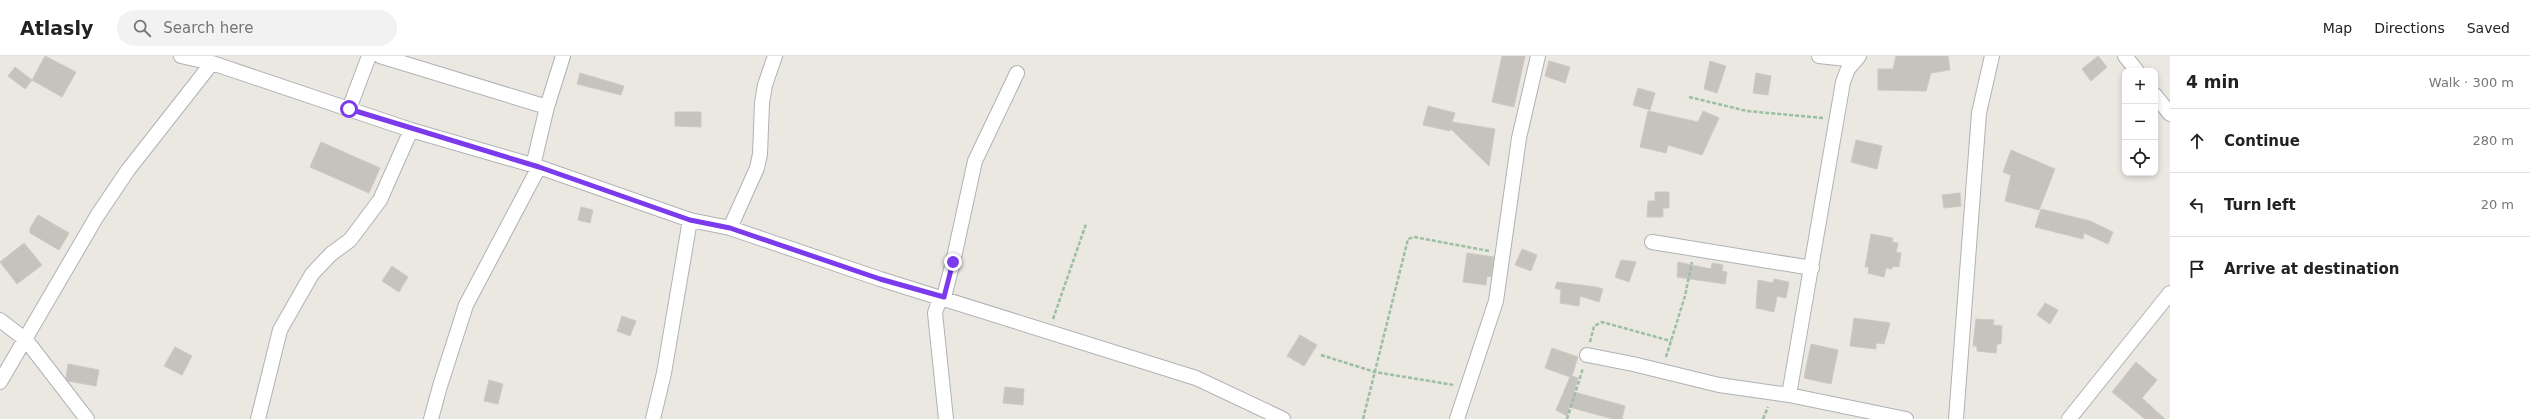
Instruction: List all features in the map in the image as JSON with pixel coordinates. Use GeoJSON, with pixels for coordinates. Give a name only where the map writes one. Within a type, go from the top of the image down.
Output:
{"type":"FeatureCollection","features":[{"type":"Feature","properties":{"kind":"street"},"geometry":{"type":"LineString","coordinates":[[181,56],[212,64],[411,130],[536,167],[690,220],[730,228],[880,279],[944,297],[1196,378],[1283,419]]}},
{"type":"Feature","properties":{"kind":"street"},"geometry":{"type":"LineString","coordinates":[[349,109],[369,56]]}},
{"type":"Feature","properties":{"kind":"street"},"geometry":{"type":"LineString","coordinates":[[380,56],[547,107]]}},
{"type":"Feature","properties":{"kind":"street"},"geometry":{"type":"LineString","coordinates":[[431,419],[466,305],[536,167],[547,107],[563,56]]}},
{"type":"Feature","properties":{"kind":"street"},"geometry":{"type":"LineString","coordinates":[[730,228],[757,168],[760,154],[762,102],[765,85],[775,56]]}},
{"type":"Feature","properties":{"kind":"street"},"geometry":{"type":"LineString","coordinates":[[1457,419],[1496,301],[1519,138],[1538,56]]}},
{"type":"Feature","properties":{"kind":"street"},"geometry":{"type":"LineString","coordinates":[[1819,56],[1858,58]]}},
{"type":"Feature","properties":{"kind":"street"},"geometry":{"type":"LineString","coordinates":[[1956,419],[1978,127],[1992,56]]}},
{"type":"Feature","properties":{"kind":"street"},"geometry":{"type":"LineString","coordinates":[[2125,56],[2134,68]]}},
{"type":"Feature","properties":{"kind":"street"},"geometry":{"type":"LineString","coordinates":[[1788,395],[1812,268],[1843,82],[1848,69],[1858,58]]}},
{"type":"Feature","properties":{"kind":"street"},"geometry":{"type":"LineString","coordinates":[[0,382],[26,340],[97,216],[128,170],[212,64]]}},
{"type":"Feature","properties":{"kind":"street"},"geometry":{"type":"LineString","coordinates":[[946,419],[935,313],[938,304],[944,297],[964,215],[974,161],[1017,73]]}},
{"type":"Feature","properties":{"kind":"street"},"geometry":{"type":"LineString","coordinates":[[2158,99],[2170,114]]}},
{"type":"Feature","properties":{"kind":"street"},"geometry":{"type":"LineString","coordinates":[[258,419],[280,330],[312,274],[331,254],[350,240],[380,200],[411,130]]}},
{"type":"Feature","properties":{"kind":"street"},"geometry":{"type":"LineString","coordinates":[[653,419],[664,373],[690,220]]}},
{"type":"Feature","properties":{"kind":"street"},"geometry":{"type":"LineString","coordinates":[[1652,242],[1812,268]]}},
{"type":"Feature","properties":{"kind":"street"},"geometry":{"type":"LineString","coordinates":[[2069,419],[2170,294]]}},
{"type":"Feature","properties":{"kind":"street"},"geometry":{"type":"LineString","coordinates":[[0,320],[26,340],[87,419]]}},
{"type":"Feature","properties":{"kind":"street"},"geometry":{"type":"LineString","coordinates":[[1587,355],[1719,385],[1788,395],[1906,419]]}},
{"type":"Feature","properties":{"kind":"path"},"geometry":{"type":"LineString","coordinates":[[1689,97],[1748,111],[1837,119]]}},
{"type":"Feature","properties":{"kind":"path"},"geometry":{"type":"LineString","coordinates":[[1050,331],[1064,285],[1086,224]]}},
{"type":"Feature","properties":{"kind":"path"},"geometry":{"type":"LineString","coordinates":[[1363,419],[1410,237],[1451,243],[1503,255]]}},
{"type":"Feature","properties":{"kind":"path"},"geometry":{"type":"LineString","coordinates":[[1661,371],[1685,296],[1694,249]]}},
{"type":"Feature","properties":{"kind":"path"},"geometry":{"type":"LineString","coordinates":[[1321,355],[1375,372],[1468,387]]}},
{"type":"Feature","properties":{"kind":"building"},"geometry":{"type":"Polygon","coordinates":[[[45,56],[76,72],[62,97],[32,80],[45,56]]]}},
{"type":"Feature","properties":{"kind":"building"},"geometry":{"type":"Polygon","coordinates":[[[1502,56],[1525,56],[1514,107],[1492,102],[1502,56]]]}},
{"type":"Feature","properties":{"kind":"building"},"geometry":{"type":"Polygon","coordinates":[[[1896,56],[1948,56],[1950,70],[1931,73],[1926,91],[1878,90],[1878,69],[1893,69],[1896,56]]]}},
{"type":"Feature","properties":{"kind":"building"},"geometry":{"type":"Polygon","coordinates":[[[2098,56],[2107,67],[2091,81],[2082,69],[2098,56]]]}},
{"type":"Feature","properties":{"kind":"building"},"geometry":{"type":"Polygon","coordinates":[[[1549,61],[1570,67],[1565,83],[1545,76],[1549,61]]]}},
{"type":"Feature","properties":{"kind":"building"},"geometry":{"type":"Polygon","coordinates":[[[1710,61],[1726,66],[1717,93],[1704,89],[1710,61]]]}},
{"type":"Feature","properties":{"kind":"building"},"geometry":{"type":"Polygon","coordinates":[[[15,67],[32,80],[25,89],[8,76],[15,67]]]}},
{"type":"Feature","properties":{"kind":"building"},"geometry":{"type":"Polygon","coordinates":[[[580,73],[624,86],[621,95],[577,84],[580,73]]]}},
{"type":"Feature","properties":{"kind":"building"},"geometry":{"type":"Polygon","coordinates":[[[1756,73],[1771,76],[1768,95],[1753,93],[1756,73]]]}},
{"type":"Feature","properties":{"kind":"building"},"geometry":{"type":"Polygon","coordinates":[[[1638,88],[1655,93],[1650,110],[1633,105],[1638,88]]]}},
{"type":"Feature","properties":{"kind":"building"},"geometry":{"type":"Polygon","coordinates":[[[1428,106],[1455,113],[1452,122],[1495,129],[1489,166],[1451,129],[1450,131],[1423,125],[1428,106]]]}},
{"type":"Feature","properties":{"kind":"building"},"geometry":{"type":"Polygon","coordinates":[[[1648,111],[1698,122],[1703,111],[1719,118],[1702,155],[1668,145],[1666,153],[1640,147],[1648,111]]]}},
{"type":"Feature","properties":{"kind":"building"},"geometry":{"type":"Polygon","coordinates":[[[675,112],[701,112],[701,127],[675,126],[675,112]]]}},
{"type":"Feature","properties":{"kind":"building"},"geometry":{"type":"Polygon","coordinates":[[[1856,140],[1882,146],[1877,169],[1851,162],[1856,140]]]}},
{"type":"Feature","properties":{"kind":"building"},"geometry":{"type":"Polygon","coordinates":[[[321,142],[380,168],[369,193],[310,167],[321,142]]]}},
{"type":"Feature","properties":{"kind":"building"},"geometry":{"type":"Polygon","coordinates":[[[2011,150],[2055,169],[2039,210],[2005,201],[2011,175],[2003,172],[2011,150]]]}},
{"type":"Feature","properties":{"kind":"building"},"geometry":{"type":"Polygon","coordinates":[[[1655,192],[1669,192],[1669,208],[1663,208],[1663,217],[1647,217],[1648,201],[1655,201],[1655,192]]]}},
{"type":"Feature","properties":{"kind":"building"},"geometry":{"type":"Polygon","coordinates":[[[1960,193],[1961,206],[1944,208],[1942,195],[1960,193]]]}},
{"type":"Feature","properties":{"kind":"building"},"geometry":{"type":"Polygon","coordinates":[[[581,207],[593,210],[590,223],[578,220],[581,207]]]}},
{"type":"Feature","properties":{"kind":"building"},"geometry":{"type":"Polygon","coordinates":[[[2041,209],[2090,221],[2113,232],[2108,244],[2084,233],[2083,239],[2035,227],[2041,209]]]}},
{"type":"Feature","properties":{"kind":"building"},"geometry":{"type":"Polygon","coordinates":[[[38,215],[69,233],[59,250],[30,233],[30,228],[38,215]]]}},
{"type":"Feature","properties":{"kind":"building"},"geometry":{"type":"Polygon","coordinates":[[[1871,234],[1893,238],[1892,242],[1898,243],[1896,252],[1901,253],[1899,267],[1893,266],[1892,269],[1886,268],[1884,277],[1868,273],[1869,267],[1865,267],[1871,234]]]}},
{"type":"Feature","properties":{"kind":"building"},"geometry":{"type":"Polygon","coordinates":[[[24,243],[42,265],[17,284],[0,262],[24,243]]]}},
{"type":"Feature","properties":{"kind":"building"},"geometry":{"type":"Polygon","coordinates":[[[1522,249],[1537,255],[1531,271],[1515,265],[1522,249]]]}},
{"type":"Feature","properties":{"kind":"building"},"geometry":{"type":"Polygon","coordinates":[[[1467,253],[1494,257],[1491,277],[1487,276],[1486,285],[1463,282],[1467,253]]]}},
{"type":"Feature","properties":{"kind":"building"},"geometry":{"type":"Polygon","coordinates":[[[1621,260],[1636,262],[1629,282],[1615,277],[1621,260]]]}},
{"type":"Feature","properties":{"kind":"building"},"geometry":{"type":"Polygon","coordinates":[[[1678,262],[1711,269],[1712,263],[1723,265],[1722,271],[1727,272],[1725,284],[1677,277],[1678,262]]]}},
{"type":"Feature","properties":{"kind":"building"},"geometry":{"type":"Polygon","coordinates":[[[392,266],[408,277],[399,292],[382,281],[392,266]]]}},
{"type":"Feature","properties":{"kind":"building"},"geometry":{"type":"Polygon","coordinates":[[[1774,279],[1789,282],[1786,298],[1777,296],[1774,312],[1756,308],[1758,280],[1773,283],[1774,279]]]}},
{"type":"Feature","properties":{"kind":"building"},"geometry":{"type":"Polygon","coordinates":[[[1557,282],[1603,289],[1599,302],[1580,296],[1579,306],[1560,303],[1561,290],[1555,288],[1557,282]]]}},
{"type":"Feature","properties":{"kind":"building"},"geometry":{"type":"Polygon","coordinates":[[[2045,303],[2058,310],[2050,324],[2037,315],[2045,303]]]}},
{"type":"Feature","properties":{"kind":"building"},"geometry":{"type":"Polygon","coordinates":[[[622,316],[636,321],[630,336],[617,331],[622,316]]]}},
{"type":"Feature","properties":{"kind":"building"},"geometry":{"type":"Polygon","coordinates":[[[1854,318],[1890,323],[1884,344],[1876,343],[1876,349],[1850,346],[1854,318]]]}},
{"type":"Feature","properties":{"kind":"building"},"geometry":{"type":"Polygon","coordinates":[[[1976,319],[1994,320],[1993,325],[2002,326],[2001,344],[1997,344],[1996,353],[1977,351],[1977,346],[1973,346],[1976,319]]]}},
{"type":"Feature","properties":{"kind":"building"},"geometry":{"type":"Polygon","coordinates":[[[1300,335],[1317,345],[1304,366],[1287,356],[1300,335]]]}},
{"type":"Feature","properties":{"kind":"building"},"geometry":{"type":"Polygon","coordinates":[[[1811,344],[1838,350],[1831,384],[1804,378],[1811,344]]]}},
{"type":"Feature","properties":{"kind":"building"},"geometry":{"type":"Polygon","coordinates":[[[175,347],[192,356],[182,375],[164,366],[175,347]]]}},
{"type":"Feature","properties":{"kind":"building"},"geometry":{"type":"Polygon","coordinates":[[[1552,348],[1578,357],[1572,376],[1578,378],[1574,392],[1625,406],[1622,419],[1613,419],[1569,407],[1567,416],[1556,410],[1570,377],[1545,368],[1552,348]]]}},
{"type":"Feature","properties":{"kind":"building"},"geometry":{"type":"Polygon","coordinates":[[[2136,362],[2157,380],[2142,398],[2165,419],[2145,419],[2112,392],[2136,362]]]}},
{"type":"Feature","properties":{"kind":"building"},"geometry":{"type":"Polygon","coordinates":[[[68,364],[99,370],[96,386],[68,381],[66,378],[68,364]]]}},
{"type":"Feature","properties":{"kind":"building"},"geometry":{"type":"Polygon","coordinates":[[[489,380],[503,384],[498,404],[484,401],[489,380]]]}},
{"type":"Feature","properties":{"kind":"building"},"geometry":{"type":"Polygon","coordinates":[[[1005,387],[1024,389],[1023,405],[1003,403],[1005,387]]]}},
{"type":"Feature","properties":{"kind":"route"},"geometry":{"type":"LineString","coordinates":[[349,109],[411,130],[539,167],[690,220],[730,228],[880,279],[944,297],[953,262]]}}]}
